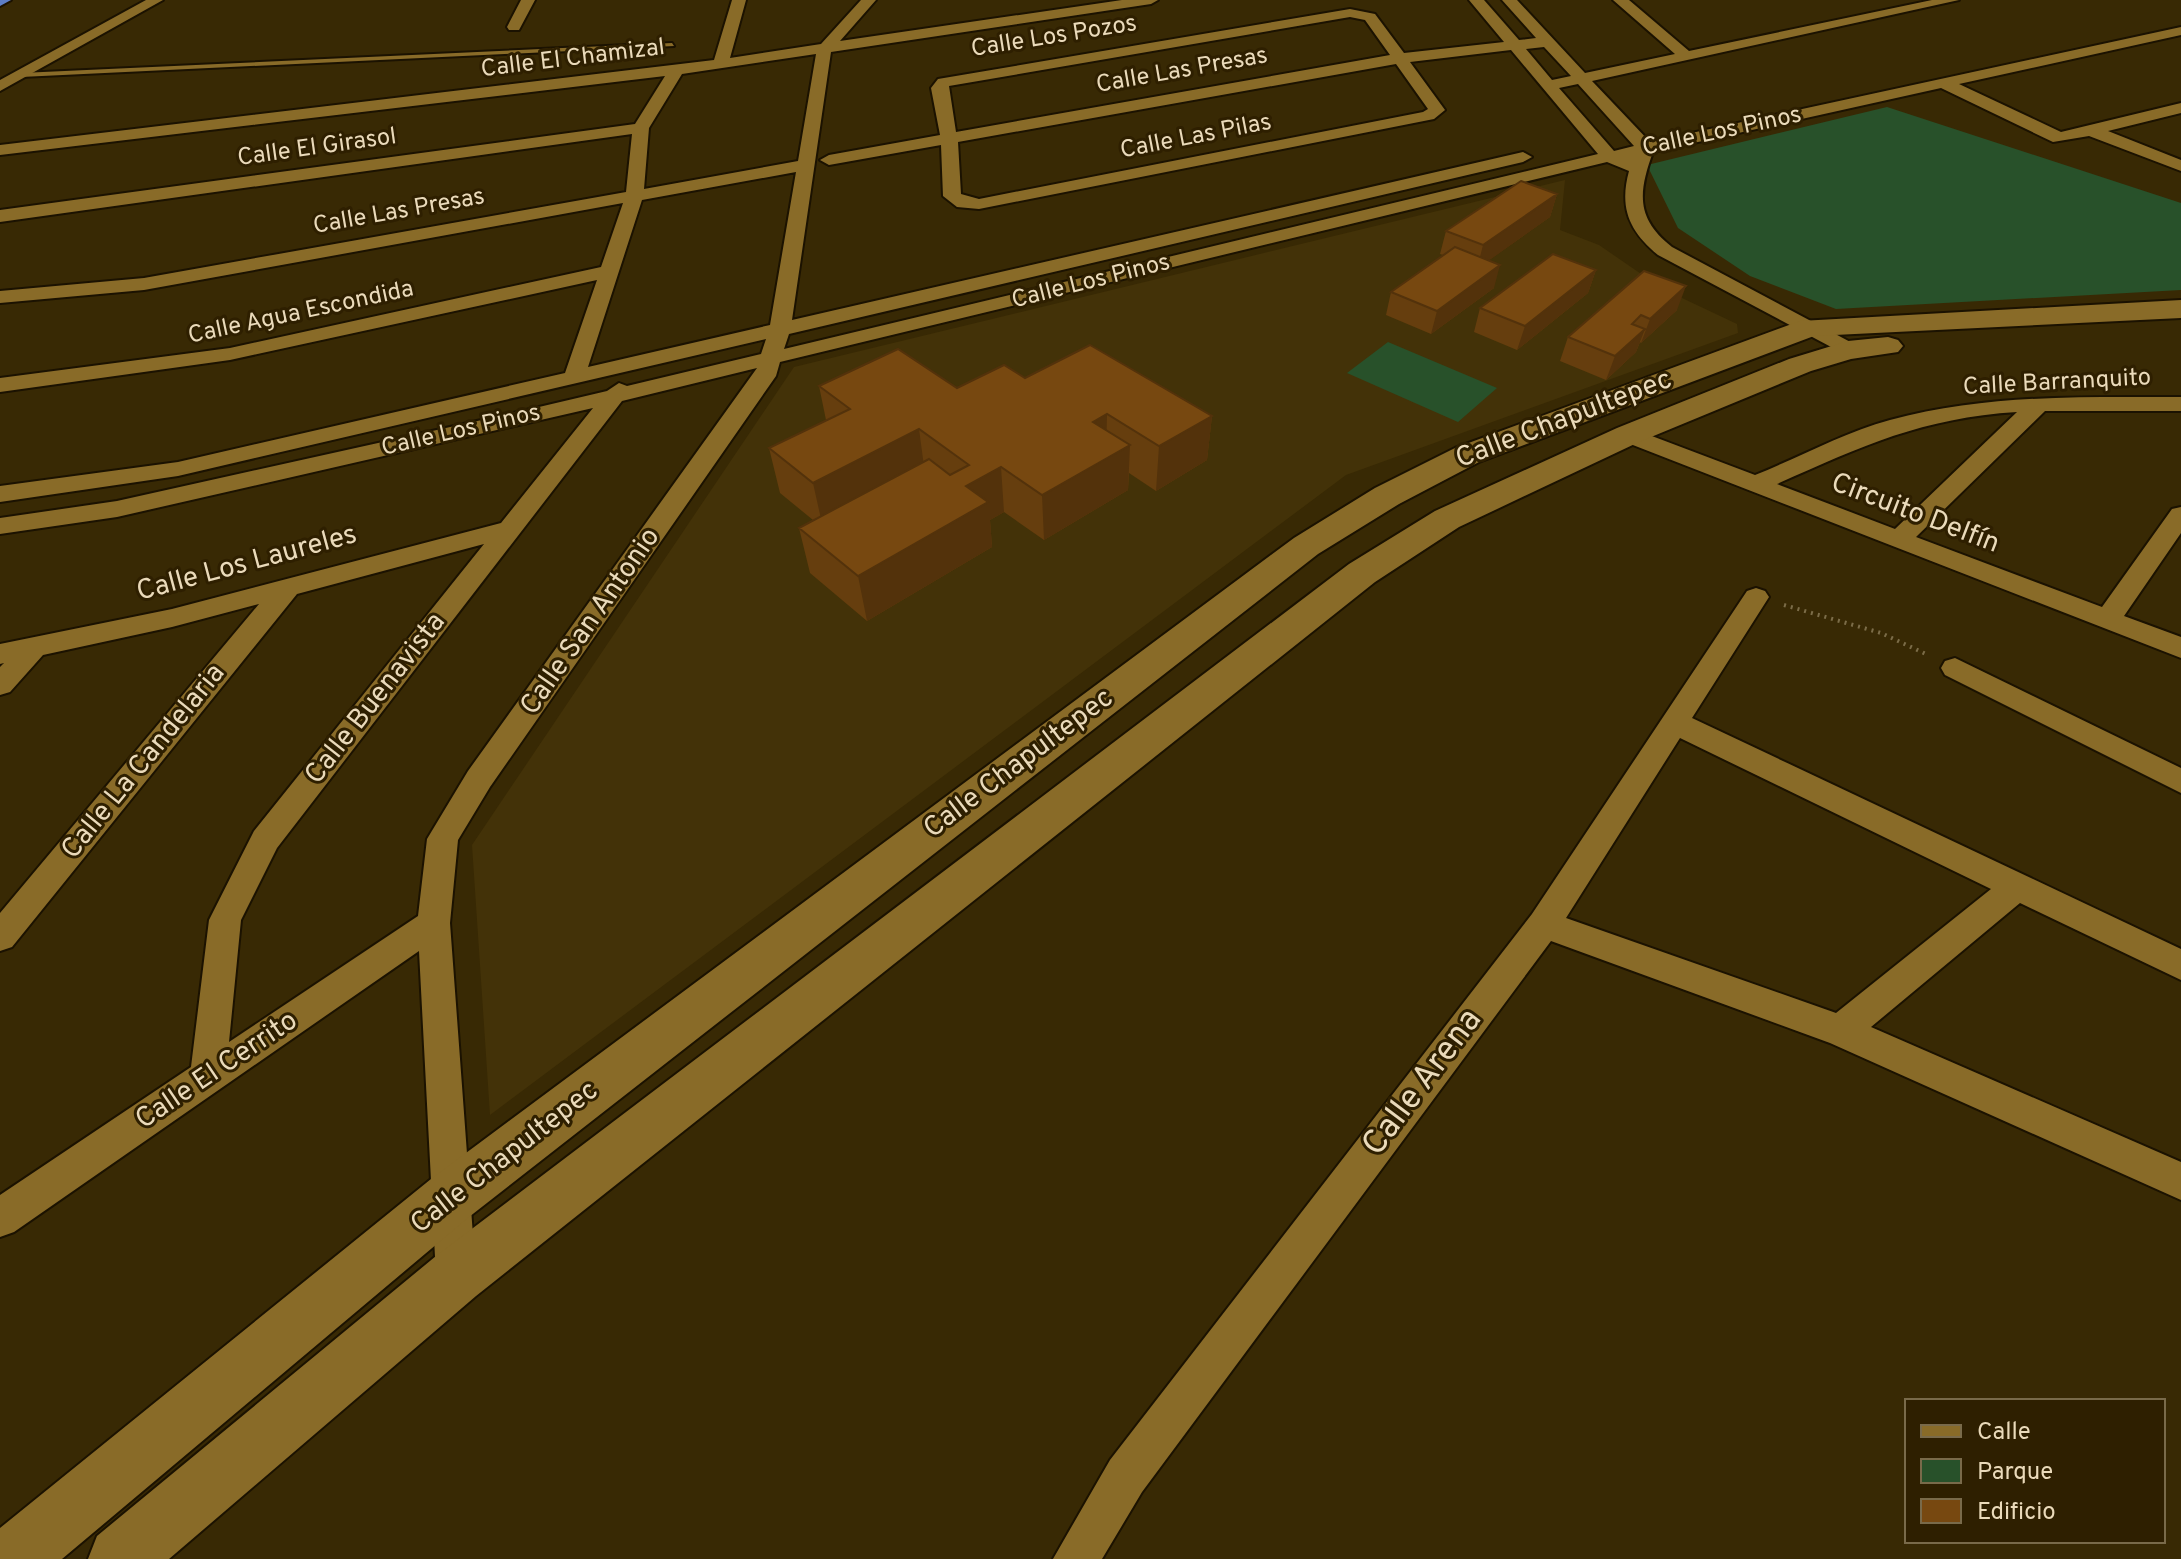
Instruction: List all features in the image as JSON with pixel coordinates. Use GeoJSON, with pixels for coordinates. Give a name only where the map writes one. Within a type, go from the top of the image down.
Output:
{"type":"FeatureCollection","features":[{"type":"Feature","properties":{"kind":"street"},"geometry":{"type":"LineString","coordinates":[[0,86],[156,0]]}},
{"type":"Feature","properties":{"kind":"street"},"geometry":{"type":"LineString","coordinates":[[514,27],[528,0]]}},
{"type":"Feature","properties":{"kind":"street"},"geometry":{"type":"LineString","coordinates":[[720,64],[739,0]]}},
{"type":"Feature","properties":{"kind":"street"},"geometry":{"type":"LineString","coordinates":[[824,50],[869,0]]}},
{"type":"Feature","properties":{"kind":"street","name":"Calle El Chamizal"},"geometry":{"type":"LineString","coordinates":[[4,152],[677,70],[1151,0]]}},
{"type":"Feature","properties":{"kind":"street"},"geometry":{"type":"LineString","coordinates":[[1476,0],[1517,44],[1610,157],[1636,170]]}},
{"type":"Feature","properties":{"kind":"street"},"geometry":{"type":"LineString","coordinates":[[1509,0],[1545,42],[1640,140],[1635,209],[1641,230],[1665,251],[1848,350]]}},
{"type":"Feature","properties":{"kind":"street"},"geometry":{"type":"LineString","coordinates":[[1550,85],[1952,0]]}},
{"type":"Feature","properties":{"kind":"street"},"geometry":{"type":"LineString","coordinates":[[1623,3],[1649,2]]}},
{"type":"Feature","properties":{"kind":"street"},"geometry":{"type":"LineString","coordinates":[[1623,3],[1685,55]]}},
{"type":"Feature","properties":{"kind":"street","name":"Calle Los Pozos"},"geometry":{"type":"LineString","coordinates":[[949,139],[939,88],[944,82],[1363,14],[1370,17],[1401,58]]}},
{"type":"Feature","properties":{"kind":"street","name":"Calle Los Pinos"},"geometry":{"type":"LineString","coordinates":[[0,526],[117,509],[772,359],[1610,157],[1640,140],[1913,69],[2175,18]]}},
{"type":"Feature","properties":{"kind":"street","name":"Calle Los Pinos"},"geometry":{"type":"LineString","coordinates":[[0,494],[178,469],[1598,140],[1640,140],[1945,84],[2181,31]]}},
{"type":"Feature","properties":{"kind":"street","name":"Calle Las Presas"},"geometry":{"type":"LineString","coordinates":[[0,297],[144,284],[1401,58],[1545,42]]}},
{"type":"Feature","properties":{"kind":"street","name":"Calle San Antonio"},"geometry":{"type":"LineString","coordinates":[[456,1276],[434,923],[443,839],[479,779],[744,408],[772,359],[817,163],[824,50]]}},
{"type":"Feature","properties":{"kind":"street","name":"Calle Las Pilas"},"geometry":{"type":"LineString","coordinates":[[949,139],[952,196],[963,203],[995,201],[1412,119],[1437,110],[1401,58]]}},
{"type":"Feature","properties":{"kind":"street"},"geometry":{"type":"LineString","coordinates":[[1913,69],[2059,138],[2181,108]]}},
{"type":"Feature","properties":{"kind":"street"},"geometry":{"type":"LineString","coordinates":[[574,377],[634,197],[641,128],[677,70]]}},
{"type":"Feature","properties":{"kind":"street","name":"Calle El Girasol"},"geometry":{"type":"LineString","coordinates":[[0,216],[641,128]]}},
{"type":"Feature","properties":{"kind":"street"},"geometry":{"type":"LineString","coordinates":[[2090,130],[2181,166]]}},
{"type":"Feature","properties":{"kind":"street","name":"Calle Agua Escondida"},"geometry":{"type":"LineString","coordinates":[[0,385],[155,369],[228,357],[609,271]]}},
{"type":"Feature","properties":{"kind":"street","name":"Calle Chapultepec"},"geometry":{"type":"LineString","coordinates":[[12,1559],[450,1198],[1306,546],[1387,496],[1467,455],[1810,327],[2181,309]]}},
{"type":"Feature","properties":{"kind":"street","name":"Calle Chapultepec"},"geometry":{"type":"LineString","coordinates":[[120,1559],[456,1276],[1362,573],[1447,519],[1628,435],[1800,365],[1848,350],[2181,330]]}},
{"type":"Feature","properties":{"kind":"street","name":"Calle Buenavista"},"geometry":{"type":"LineString","coordinates":[[208,1077],[225,920],[265,840],[616,395],[638,362]]}},
{"type":"Feature","properties":{"kind":"street","name":"Calle Barranquito"},"geometry":{"type":"LineString","coordinates":[[1756,484],[1893,426],[1930,417],[2038,405],[2181,404]]}},
{"type":"Feature","properties":{"kind":"street"},"geometry":{"type":"LineString","coordinates":[[1897,541],[2038,405]]}},
{"type":"Feature","properties":{"kind":"street","name":"Circuito Delfín"},"geometry":{"type":"LineString","coordinates":[[1628,435],[2181,648]]}},
{"type":"Feature","properties":{"kind":"street"},"geometry":{"type":"LineString","coordinates":[[2108,618],[2181,515]]}},
{"type":"Feature","properties":{"kind":"street","name":"Calle Los Laureles"},"geometry":{"type":"LineString","coordinates":[[0,654],[33,649],[288,587],[509,529]]}},
{"type":"Feature","properties":{"kind":"street","name":"Calle La Candelaria"},"geometry":{"type":"LineString","coordinates":[[0,937],[288,587]]}},
{"type":"Feature","properties":{"kind":"street","name":"Calle Arena"},"geometry":{"type":"LineString","coordinates":[[1076,1559],[1126,1476],[1544,924],[1756,597]]}},
{"type":"Feature","properties":{"kind":"street"},"geometry":{"type":"LineString","coordinates":[[0,685],[33,649]]}},
{"type":"Feature","properties":{"kind":"street"},"geometry":{"type":"LineString","coordinates":[[1955,668],[2181,781]]}},
{"type":"Feature","properties":{"kind":"street"},"geometry":{"type":"LineString","coordinates":[[1674,722],[2181,965]]}},
{"type":"Feature","properties":{"kind":"street"},"geometry":{"type":"LineString","coordinates":[[1841,1031],[2016,887]]}},
{"type":"Feature","properties":{"kind":"street","name":"Calle El Cerrito"},"geometry":{"type":"LineString","coordinates":[[0,1218],[434,923]]}},
{"type":"Feature","properties":{"kind":"street"},"geometry":{"type":"LineString","coordinates":[[1544,924],[1841,1031],[2181,1181]]}},
{"type":"Feature","properties":{"kind":"lane"},"geometry":{"type":"LineString","coordinates":[[21,75],[672,45]]}},
{"type":"Feature","properties":{"kind":"path"},"geometry":{"type":"LineString","coordinates":[[1756,597],[1881,633],[1955,668]]}},
{"type":"Feature","properties":{"kind":"shaded area"},"geometry":{"type":"Polygon","coordinates":[[[1565,180],[1560,230],[1599,245],[1663,289],[1737,324],[1738,333],[1346,475],[490,1115],[472,845],[794,367],[1565,180]]]}},
{"type":"Feature","properties":{"kind":"green space"},"geometry":{"type":"Polygon","coordinates":[[[1887,107],[2181,203],[2181,290],[1836,309],[1750,276],[1678,228],[1647,165],[1887,107]]]}},
{"type":"Feature","properties":{"kind":"green space"},"geometry":{"type":"Polygon","coordinates":[[[1388,342],[1497,388],[1458,422],[1347,373],[1388,342]]]}},
{"type":"Feature","properties":{"kind":"building"},"geometry":{"type":"Polygon","coordinates":[[[1521,181],[1557,194],[1483,245],[1446,231],[1521,181]]]}},
{"type":"Feature","properties":{"kind":"building"},"geometry":{"type":"Polygon","coordinates":[[[1455,247],[1500,265],[1437,311],[1391,292],[1455,247]]]}},
{"type":"Feature","properties":{"kind":"building"},"geometry":{"type":"Polygon","coordinates":[[[1553,254],[1596,270],[1525,326],[1480,308],[1553,254]]]}},
{"type":"Feature","properties":{"kind":"building"},"geometry":{"type":"Polygon","coordinates":[[[1644,271],[1686,286],[1650,319],[1641,315],[1632,324],[1645,329],[1615,356],[1568,337],[1644,271]]]}},
{"type":"Feature","properties":{"kind":"building"},"geometry":{"type":"Polygon","coordinates":[[[1090,345],[1212,416],[1159,446],[1107,414],[1093,422],[1130,445],[1042,495],[1001,467],[966,486],[988,502],[858,576],[799,528],[929,459],[950,475],[969,465],[919,429],[813,483],[769,448],[850,409],[819,386],[898,349],[957,388],[1004,365],[1025,378],[1090,345]]]}}]}
